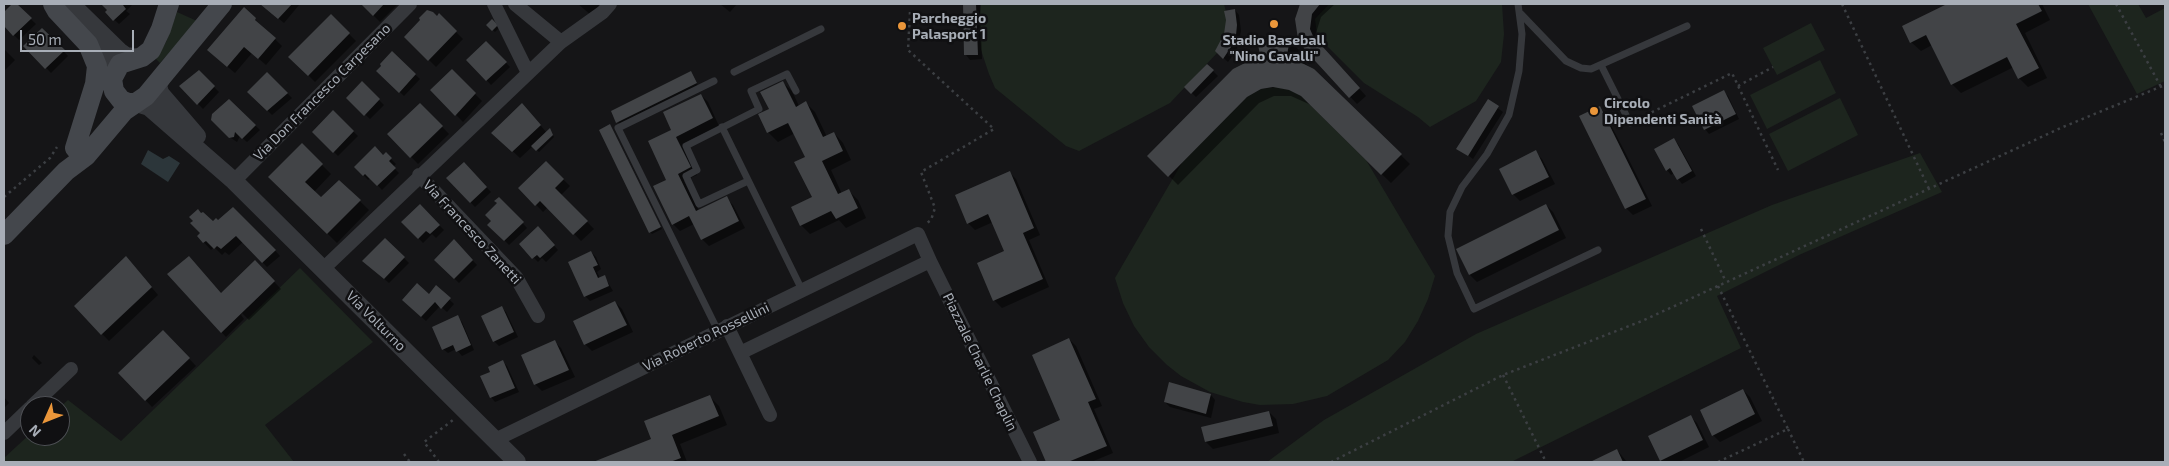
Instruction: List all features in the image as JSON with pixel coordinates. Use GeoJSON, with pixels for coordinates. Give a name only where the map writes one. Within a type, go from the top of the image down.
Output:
{"type":"FeatureCollection","features":[{"type":"Feature","properties":{"kind":"main road"},"geometry":{"type":"LineString","coordinates":[[54,4],[57,11],[88,44],[97,66],[95,84],[67,146],[63,174]]}},
{"type":"Feature","properties":{"kind":"main road"},"geometry":{"type":"LineString","coordinates":[[67,146],[99,112],[109,93],[112,79],[120,64],[148,53],[155,44],[169,4]]}},
{"type":"Feature","properties":{"kind":"main road"},"geometry":{"type":"LineString","coordinates":[[4,234],[63,174],[89,153],[124,111],[146,96],[222,4]]}},
{"type":"Feature","properties":{"kind":"main road"},"geometry":{"type":"LineString","coordinates":[[112,79],[114,91],[121,100],[128,103],[136,103]]}},
{"type":"Feature","properties":{"kind":"street"},"geometry":{"type":"LineString","coordinates":[[54,4],[101,50],[110,64],[112,79]]}},
{"type":"Feature","properties":{"kind":"street"},"geometry":{"type":"LineString","coordinates":[[72,4],[118,51],[126,56],[138,58]]}},
{"type":"Feature","properties":{"kind":"street","name":"Via Don Francesco Carpesano"},"geometry":{"type":"LineString","coordinates":[[234,181],[410,4]]}},
{"type":"Feature","properties":{"kind":"street"},"geometry":{"type":"LineString","coordinates":[[494,4],[528,72]]}},
{"type":"Feature","properties":{"kind":"street"},"geometry":{"type":"LineString","coordinates":[[514,4],[561,42]]}},
{"type":"Feature","properties":{"kind":"street","name":"Via Francesco Zanetti"},"geometry":{"type":"LineString","coordinates":[[323,269],[528,72],[561,42],[603,12],[610,4]]}},
{"type":"Feature","properties":{"kind":"street","name":"Via Volturno"},"geometry":{"type":"LineString","coordinates":[[164,73],[158,85],[162,97],[225,166],[234,181]]}},
{"type":"Feature","properties":{"kind":"street","name":"Via Volturno"},"geometry":{"type":"LineString","coordinates":[[136,103],[149,107],[234,181],[517,462]]}},
{"type":"Feature","properties":{"kind":"street","name":"Via Francesco Zanetti"},"geometry":{"type":"LineString","coordinates":[[420,175],[516,277],[538,316]]}},
{"type":"Feature","properties":{"kind":"street","name":"Piazzale Charlie Chaplin"},"geometry":{"type":"LineString","coordinates":[[918,234],[1030,462]]}},
{"type":"Feature","properties":{"kind":"street","name":"Via Roberto Rossellini"},"geometry":{"type":"LineString","coordinates":[[495,440],[918,234]]}},
{"type":"Feature","properties":{"kind":"street"},"geometry":{"type":"LineString","coordinates":[[740,353],[930,261]]}},
{"type":"Feature","properties":{"kind":"street"},"geometry":{"type":"LineString","coordinates":[[723,329],[740,353],[770,415]]}},
{"type":"Feature","properties":{"kind":"street"},"geometry":{"type":"LineString","coordinates":[[43,396],[71,369]]}},
{"type":"Feature","properties":{"kind":"street"},"geometry":{"type":"LineString","coordinates":[[4,434],[20,418]]}},
{"type":"Feature","properties":{"kind":"lane"},"geometry":{"type":"LineString","coordinates":[[1518,4],[1522,34],[1519,71],[1509,115],[1487,154],[1462,187],[1450,212],[1448,236],[1456,273],[1474,309],[1598,250]]}},
{"type":"Feature","properties":{"kind":"lane"},"geometry":{"type":"LineString","coordinates":[[1520,14],[1566,61],[1581,68],[1591,69],[1687,26]]}},
{"type":"Feature","properties":{"kind":"lane"},"geometry":{"type":"LineString","coordinates":[[734,72],[821,29]]}},
{"type":"Feature","properties":{"kind":"lane"},"geometry":{"type":"LineString","coordinates":[[1601,65],[1630,123]]}},
{"type":"Feature","properties":{"kind":"lane"},"geometry":{"type":"LineString","coordinates":[[748,181],[699,204],[686,176],[697,170],[686,146],[759,109],[751,91],[787,74],[796,91]]}},
{"type":"Feature","properties":{"kind":"lane"},"geometry":{"type":"LineString","coordinates":[[714,81],[618,128],[723,329]]}},
{"type":"Feature","properties":{"kind":"lane"},"geometry":{"type":"LineString","coordinates":[[722,127],[802,290]]}},
{"type":"Feature","properties":{"kind":"path"},"geometry":{"type":"LineString","coordinates":[[1842,4],[1929,189]]}},
{"type":"Feature","properties":{"kind":"path"},"geometry":{"type":"LineString","coordinates":[[2116,4],[2161,87]]}},
{"type":"Feature","properties":{"kind":"path"},"geometry":{"type":"LineString","coordinates":[[910,12],[908,50],[994,130],[921,172],[935,208],[931,220],[918,234]]}},
{"type":"Feature","properties":{"kind":"path"},"geometry":{"type":"LineString","coordinates":[[1738,86],[1773,67]]}},
{"type":"Feature","properties":{"kind":"path"},"geometry":{"type":"LineString","coordinates":[[1630,123],[1732,73],[1778,170]]}},
{"type":"Feature","properties":{"kind":"path"},"geometry":{"type":"LineString","coordinates":[[1331,462],[1503,375],[1642,321],[2063,127],[2165,85]]}},
{"type":"Feature","properties":{"kind":"path"},"geometry":{"type":"LineString","coordinates":[[2161,133],[2165,142]]}},
{"type":"Feature","properties":{"kind":"path"},"geometry":{"type":"LineString","coordinates":[[4,197],[67,146]]}},
{"type":"Feature","properties":{"kind":"path"},"geometry":{"type":"LineString","coordinates":[[1701,229],[1726,282]]}},
{"type":"Feature","properties":{"kind":"path"},"geometry":{"type":"LineString","coordinates":[[1718,286],[1804,462]]}},
{"type":"Feature","properties":{"kind":"path"},"geometry":{"type":"LineString","coordinates":[[1503,375],[1546,462]]}},
{"type":"Feature","properties":{"kind":"path"},"geometry":{"type":"LineString","coordinates":[[439,462],[424,442],[465,410]]}},
{"type":"Feature","properties":{"kind":"path"},"geometry":{"type":"LineString","coordinates":[[1718,462],[1788,429]]}},
{"type":"Feature","properties":{"kind":"path"},"geometry":{"type":"LineString","coordinates":[[404,454],[410,462]]}},
{"type":"Feature","properties":{"kind":"shaded area"},"geometry":{"type":"Polygon","coordinates":[[[981,4],[1224,4],[1229,24],[1218,52],[1170,103],[1079,151],[1066,146],[995,88],[981,50],[979,21],[981,4]]]}},
{"type":"Feature","properties":{"kind":"shaded area"},"geometry":{"type":"Polygon","coordinates":[[[1329,4],[1502,4],[1504,34],[1501,62],[1476,101],[1430,127],[1418,117],[1364,83],[1317,36],[1315,19],[1329,4]]]}},
{"type":"Feature","properties":{"kind":"shaded area"},"geometry":{"type":"Polygon","coordinates":[[[2088,4],[2138,4],[2146,18],[2165,8],[2165,81],[2137,94],[2088,4]]]}},
{"type":"Feature","properties":{"kind":"shaded area"},"geometry":{"type":"Polygon","coordinates":[[[177,12],[197,21],[160,63],[156,59],[166,42],[177,12]]]}},
{"type":"Feature","properties":{"kind":"shaded area"},"geometry":{"type":"Polygon","coordinates":[[[1811,23],[1825,50],[1777,75],[1763,48],[1811,23]]]}},
{"type":"Feature","properties":{"kind":"shaded area"},"geometry":{"type":"Polygon","coordinates":[[[1820,60],[1836,93],[1767,129],[1750,95],[1820,60]]]}},
{"type":"Feature","properties":{"kind":"shaded area"},"geometry":{"type":"Polygon","coordinates":[[[1277,87],[1293,91],[1301,96],[1366,160],[1435,276],[1428,299],[1418,321],[1405,342],[1388,360],[1327,396],[1293,404],[1260,405],[1210,392],[1181,376],[1167,365],[1149,347],[1134,326],[1123,303],[1115,278],[1183,161],[1247,97],[1261,89],[1277,87]]]}},
{"type":"Feature","properties":{"kind":"shaded area"},"geometry":{"type":"Polygon","coordinates":[[[1840,98],[1858,135],[1788,171],[1769,134],[1840,98]]]}},
{"type":"Feature","properties":{"kind":"shaded area"},"geometry":{"type":"Polygon","coordinates":[[[148,150],[163,159],[169,156],[180,163],[168,182],[141,164],[148,150]]]}},
{"type":"Feature","properties":{"kind":"shaded area"},"geometry":{"type":"Polygon","coordinates":[[[1920,153],[1942,192],[1799,255],[1717,296],[1741,348],[1511,462],[1267,462],[1324,420],[1476,334],[1772,205],[1920,153]]]}},
{"type":"Feature","properties":{"kind":"shaded area"},"geometry":{"type":"Polygon","coordinates":[[[300,268],[373,342],[265,425],[294,462],[4,462],[4,458],[20,443],[20,446],[70,446],[70,402],[121,441],[300,268]]]}},
{"type":"Feature","properties":{"kind":"building"},"geometry":{"type":"Polygon","coordinates":[[[12,4],[17,4],[32,18],[13,36],[4,26],[4,12],[12,4]]]}},
{"type":"Feature","properties":{"kind":"building"},"geometry":{"type":"Polygon","coordinates":[[[101,4],[124,4],[126,9],[113,21],[101,4]]]}},
{"type":"Feature","properties":{"kind":"building"},"geometry":{"type":"Polygon","coordinates":[[[260,4],[292,4],[278,19],[260,4]]]}},
{"type":"Feature","properties":{"kind":"building"},"geometry":{"type":"Polygon","coordinates":[[[361,4],[384,4],[373,16],[361,4]]]}},
{"type":"Feature","properties":{"kind":"building"},"geometry":{"type":"Polygon","coordinates":[[[963,4],[976,4],[978,55],[964,55],[963,4]]]}},
{"type":"Feature","properties":{"kind":"building"},"geometry":{"type":"Polygon","coordinates":[[[1300,4],[1320,4],[1312,14],[1310,29],[1313,36],[1360,88],[1349,98],[1306,51],[1298,39],[1295,19],[1300,4]]]}},
{"type":"Feature","properties":{"kind":"building"},"geometry":{"type":"Polygon","coordinates":[[[1947,4],[2038,4],[2042,11],[2016,24],[2039,68],[2018,79],[2007,57],[1951,85],[1926,35],[1910,43],[1902,26],[1947,4]]]}},
{"type":"Feature","properties":{"kind":"building"},"geometry":{"type":"Polygon","coordinates":[[[244,7],[256,18],[255,20],[276,38],[258,59],[244,47],[227,67],[207,50],[244,7]]]}},
{"type":"Feature","properties":{"kind":"building"},"geometry":{"type":"Polygon","coordinates":[[[1235,9],[1236,35],[1233,44],[1223,59],[1215,51],[1224,34],[1226,20],[1224,11],[1235,9]]]}},
{"type":"Feature","properties":{"kind":"building"},"geometry":{"type":"Polygon","coordinates":[[[427,10],[437,16],[439,13],[457,31],[428,61],[404,37],[427,10]]]}},
{"type":"Feature","properties":{"kind":"building"},"geometry":{"type":"Polygon","coordinates":[[[331,14],[350,33],[308,76],[288,57],[331,14]]]}},
{"type":"Feature","properties":{"kind":"building"},"geometry":{"type":"Polygon","coordinates":[[[492,19],[498,25],[492,31],[486,25],[492,19]]]}},
{"type":"Feature","properties":{"kind":"building"},"geometry":{"type":"Polygon","coordinates":[[[42,28],[65,50],[45,69],[23,46],[42,28]]]}},
{"type":"Feature","properties":{"kind":"building"},"geometry":{"type":"Polygon","coordinates":[[[1257,39],[1290,39],[1287,55],[1303,60],[1302,63],[1314,69],[1402,154],[1381,175],[1301,96],[1289,90],[1273,87],[1261,89],[1247,97],[1168,177],[1147,156],[1233,69],[1245,63],[1244,60],[1260,55],[1257,39]]]}},
{"type":"Feature","properties":{"kind":"building"},"geometry":{"type":"Polygon","coordinates":[[[486,41],[507,62],[486,81],[466,60],[486,41]]]}},
{"type":"Feature","properties":{"kind":"building"},"geometry":{"type":"Polygon","coordinates":[[[392,51],[416,74],[399,93],[376,71],[392,51]]]}},
{"type":"Feature","properties":{"kind":"building"},"geometry":{"type":"Polygon","coordinates":[[[1207,64],[1214,70],[1191,94],[1184,87],[1207,64]]]}},
{"type":"Feature","properties":{"kind":"building"},"geometry":{"type":"Polygon","coordinates":[[[452,69],[476,93],[455,116],[430,90],[452,69]]]}},
{"type":"Feature","properties":{"kind":"building"},"geometry":{"type":"Polygon","coordinates":[[[199,70],[215,86],[197,105],[179,86],[199,70]]]}},
{"type":"Feature","properties":{"kind":"building"},"geometry":{"type":"Polygon","coordinates":[[[691,71],[697,83],[616,123],[611,111],[691,71]]]}},
{"type":"Feature","properties":{"kind":"building"},"geometry":{"type":"Polygon","coordinates":[[[267,72],[288,93],[267,111],[247,92],[267,72]]]}},
{"type":"Feature","properties":{"kind":"building"},"geometry":{"type":"Polygon","coordinates":[[[362,81],[380,99],[364,116],[346,98],[362,81]]]}},
{"type":"Feature","properties":{"kind":"building"},"geometry":{"type":"Polygon","coordinates":[[[783,81],[796,107],[806,101],[823,137],[834,132],[843,151],[822,161],[838,194],[849,189],[858,208],[836,219],[831,211],[800,226],[791,207],[812,197],[794,162],[805,157],[788,123],[767,133],[758,114],[769,109],[760,92],[783,81]]]}},
{"type":"Feature","properties":{"kind":"building"},"geometry":{"type":"Polygon","coordinates":[[[1724,90],[1736,114],[1704,130],[1692,106],[1724,90]]]}},
{"type":"Feature","properties":{"kind":"building"},"geometry":{"type":"Polygon","coordinates":[[[701,94],[713,118],[676,137],[691,167],[678,174],[696,211],[727,196],[739,221],[701,240],[689,216],[672,225],[653,186],[666,180],[648,141],[671,130],[663,112],[701,94]]]}},
{"type":"Feature","properties":{"kind":"building"},"geometry":{"type":"Polygon","coordinates":[[[229,99],[256,125],[242,139],[235,132],[234,137],[229,138],[211,120],[212,114],[229,99]]]}},
{"type":"Feature","properties":{"kind":"building"},"geometry":{"type":"Polygon","coordinates":[[[1488,99],[1499,106],[1468,156],[1456,149],[1488,99]]]}},
{"type":"Feature","properties":{"kind":"building"},"geometry":{"type":"Polygon","coordinates":[[[420,103],[443,126],[410,158],[387,134],[420,103]]]}},
{"type":"Feature","properties":{"kind":"building"},"geometry":{"type":"Polygon","coordinates":[[[522,103],[541,125],[512,152],[491,133],[522,103]]]}},
{"type":"Feature","properties":{"kind":"building"},"geometry":{"type":"Polygon","coordinates":[[[1600,106],[1646,199],[1625,209],[1579,116],[1600,106]]]}},
{"type":"Feature","properties":{"kind":"building"},"geometry":{"type":"Polygon","coordinates":[[[333,110],[354,131],[333,153],[312,132],[333,110]]]}},
{"type":"Feature","properties":{"kind":"building"},"geometry":{"type":"Polygon","coordinates":[[[610,124],[661,227],[649,233],[599,130],[610,124]]]}},
{"type":"Feature","properties":{"kind":"building"},"geometry":{"type":"Polygon","coordinates":[[[550,128],[553,135],[536,151],[531,146],[550,128]]]}},
{"type":"Feature","properties":{"kind":"building"},"geometry":{"type":"Polygon","coordinates":[[[1674,138],[1692,171],[1677,180],[1670,168],[1666,171],[1654,149],[1674,138]]]}},
{"type":"Feature","properties":{"kind":"building"},"geometry":{"type":"Polygon","coordinates":[[[302,143],[323,164],[305,182],[321,197],[339,180],[361,200],[327,234],[268,177],[302,143]]]}},
{"type":"Feature","properties":{"kind":"building"},"geometry":{"type":"Polygon","coordinates":[[[375,146],[383,155],[386,152],[392,158],[389,161],[396,168],[377,186],[365,174],[363,176],[354,167],[375,146]]]}},
{"type":"Feature","properties":{"kind":"building"},"geometry":{"type":"Polygon","coordinates":[[[1536,150],[1549,177],[1512,195],[1499,169],[1536,150]]]}},
{"type":"Feature","properties":{"kind":"building"},"geometry":{"type":"Polygon","coordinates":[[[546,161],[564,179],[555,188],[588,221],[573,235],[540,201],[535,206],[518,188],[546,161]]]}},
{"type":"Feature","properties":{"kind":"building"},"geometry":{"type":"Polygon","coordinates":[[[464,162],[487,187],[470,203],[446,178],[464,162]]]}},
{"type":"Feature","properties":{"kind":"building"},"geometry":{"type":"Polygon","coordinates":[[[1010,171],[1034,228],[1023,233],[1043,279],[993,301],[977,263],[1004,251],[988,214],[967,224],[955,195],[1010,171]]]}},
{"type":"Feature","properties":{"kind":"building"},"geometry":{"type":"Polygon","coordinates":[[[499,197],[524,222],[504,241],[487,225],[491,221],[485,215],[497,203],[494,201],[499,197]]]}},
{"type":"Feature","properties":{"kind":"building"},"geometry":{"type":"Polygon","coordinates":[[[420,204],[440,225],[430,234],[426,231],[418,239],[401,222],[420,204]]]}},
{"type":"Feature","properties":{"kind":"building"},"geometry":{"type":"Polygon","coordinates":[[[1546,204],[1559,230],[1469,275],[1456,249],[1546,204]]]}},
{"type":"Feature","properties":{"kind":"building"},"geometry":{"type":"Polygon","coordinates":[[[233,207],[276,250],[262,263],[236,236],[221,249],[217,246],[214,249],[206,241],[203,243],[197,236],[200,233],[190,223],[193,221],[189,217],[198,209],[213,221],[216,218],[218,220],[233,207]]]}},
{"type":"Feature","properties":{"kind":"building"},"geometry":{"type":"Polygon","coordinates":[[[538,226],[555,245],[540,258],[537,255],[532,259],[519,244],[538,226]]]}},
{"type":"Feature","properties":{"kind":"building"},"geometry":{"type":"Polygon","coordinates":[[[385,238],[405,257],[384,279],[362,261],[385,238]]]}},
{"type":"Feature","properties":{"kind":"building"},"geometry":{"type":"Polygon","coordinates":[[[454,239],[473,260],[454,279],[434,260],[454,239]]]}},
{"type":"Feature","properties":{"kind":"building"},"geometry":{"type":"Polygon","coordinates":[[[591,251],[598,265],[593,267],[598,278],[605,275],[609,286],[584,297],[568,262],[591,251]]]}},
{"type":"Feature","properties":{"kind":"building"},"geometry":{"type":"Polygon","coordinates":[[[126,256],[152,287],[101,335],[74,306],[126,256]]]}},
{"type":"Feature","properties":{"kind":"building"},"geometry":{"type":"Polygon","coordinates":[[[189,256],[221,293],[255,260],[275,281],[221,333],[167,274],[189,256]]]}},
{"type":"Feature","properties":{"kind":"building"},"geometry":{"type":"Polygon","coordinates":[[[417,283],[429,294],[436,285],[451,298],[441,309],[435,302],[421,317],[402,300],[417,283]]]}},
{"type":"Feature","properties":{"kind":"building"},"geometry":{"type":"Polygon","coordinates":[[[615,301],[627,325],[584,345],[573,321],[615,301]]]}},
{"type":"Feature","properties":{"kind":"building"},"geometry":{"type":"Polygon","coordinates":[[[502,306],[514,332],[493,342],[481,316],[502,306]]]}},
{"type":"Feature","properties":{"kind":"building"},"geometry":{"type":"Polygon","coordinates":[[[458,315],[471,345],[456,352],[453,345],[442,350],[432,327],[458,315]]]}},
{"type":"Feature","properties":{"kind":"building"},"geometry":{"type":"Polygon","coordinates":[[[163,330],[190,358],[145,401],[118,373],[163,330]]]}},
{"type":"Feature","properties":{"kind":"building"},"geometry":{"type":"Polygon","coordinates":[[[1069,338],[1096,399],[1088,402],[1107,446],[1068,462],[1046,462],[1033,432],[1060,420],[1032,355],[1069,338]]]}},
{"type":"Feature","properties":{"kind":"building"},"geometry":{"type":"Polygon","coordinates":[[[555,340],[569,370],[534,385],[521,355],[555,340]]]}},
{"type":"Feature","properties":{"kind":"building"},"geometry":{"type":"Polygon","coordinates":[[[503,360],[515,388],[490,398],[480,376],[490,372],[488,367],[503,360]]]}},
{"type":"Feature","properties":{"kind":"building"},"geometry":{"type":"Polygon","coordinates":[[[1169,382],[1211,394],[1206,414],[1164,402],[1169,382]]]}},
{"type":"Feature","properties":{"kind":"building"},"geometry":{"type":"Polygon","coordinates":[[[1743,389],[1755,414],[1712,436],[1700,410],[1743,389]]]}},
{"type":"Feature","properties":{"kind":"building"},"geometry":{"type":"Polygon","coordinates":[[[710,395],[719,416],[672,435],[681,458],[670,462],[593,462],[651,439],[644,421],[710,395]]]}},
{"type":"Feature","properties":{"kind":"building"},"geometry":{"type":"Polygon","coordinates":[[[1269,411],[1273,426],[1205,442],[1201,427],[1269,411]]]}},
{"type":"Feature","properties":{"kind":"building"},"geometry":{"type":"Polygon","coordinates":[[[1691,415],[1703,440],[1660,461],[1648,436],[1691,415]]]}},
{"type":"Feature","properties":{"kind":"building"},"geometry":{"type":"Polygon","coordinates":[[[1617,449],[1623,462],[1590,462],[1617,449]]]}},
{"type":"Feature","properties":{"kind":"place","name":"Stadio Baseball \"Nino Cavalli\""},"geometry":{"type":"Point","coordinates":[1274,24]}},
{"type":"Feature","properties":{"kind":"place","name":"Parcheggio Palasport 1"},"geometry":{"type":"Point","coordinates":[902,26]}},
{"type":"Feature","properties":{"kind":"place","name":"Circolo Dipendenti Sanità"},"geometry":{"type":"Point","coordinates":[1594,111]}}]}
